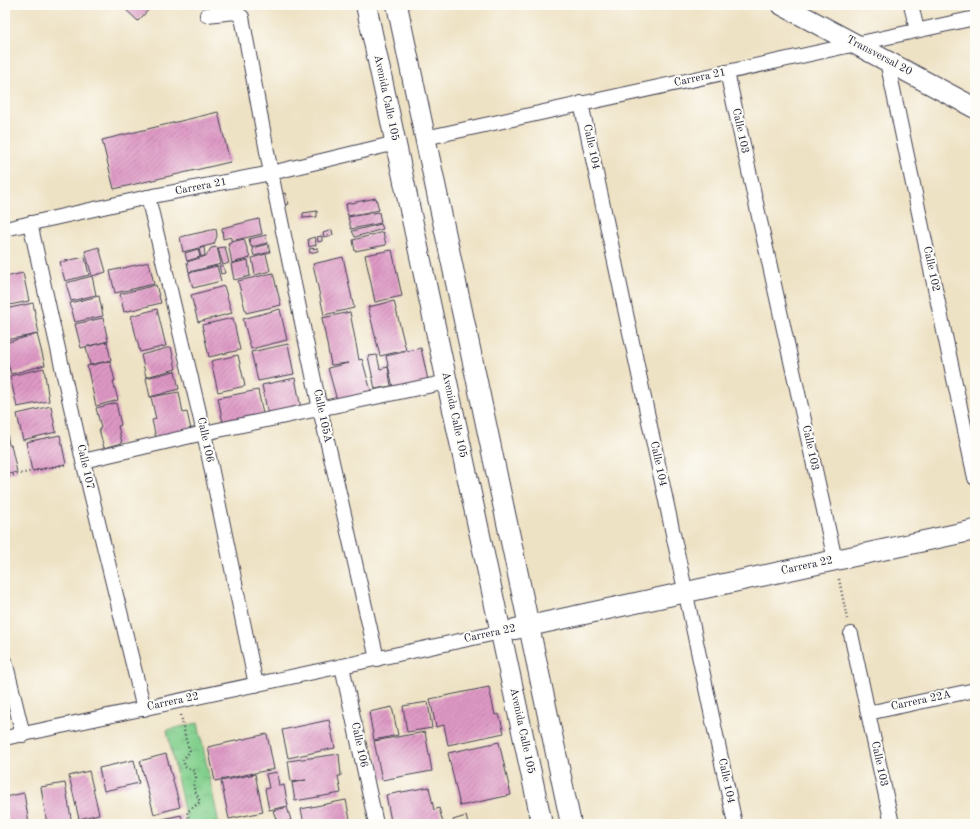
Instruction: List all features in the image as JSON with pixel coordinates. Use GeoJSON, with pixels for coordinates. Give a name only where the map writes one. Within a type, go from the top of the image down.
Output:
{"type":"FeatureCollection","features":[{"type":"Feature","properties":{"kind":"main road","name":"Avenida Calle 105"},"geometry":{"type":"LineString","coordinates":[[366,5],[542,824]]}},
{"type":"Feature","properties":{"kind":"main road"},"geometry":{"type":"LineString","coordinates":[[396,5],[571,824]]}},
{"type":"Feature","properties":{"kind":"main road","name":"Transversal 20"},"geometry":{"type":"LineString","coordinates":[[782,5],[975,108]]}},
{"type":"Feature","properties":{"kind":"main road","name":"Carrera 22"},"geometry":{"type":"LineString","coordinates":[[501,632],[975,530]]}},
{"type":"Feature","properties":{"kind":"street"},"geometry":{"type":"LineString","coordinates":[[911,5],[917,30]]}},
{"type":"Feature","properties":{"kind":"street","name":"Calle 105A"},"geometry":{"type":"LineString","coordinates":[[207,15],[235,12],[242,17],[320,409],[377,659]]}},
{"type":"Feature","properties":{"kind":"street","name":"Carrera 21"},"geometry":{"type":"LineString","coordinates":[[425,138],[975,18]]}},
{"type":"Feature","properties":{"kind":"street","name":"Calle 102"},"geometry":{"type":"LineString","coordinates":[[887,60],[975,478]]}},
{"type":"Feature","properties":{"kind":"street","name":"Calle 103"},"geometry":{"type":"LineString","coordinates":[[727,72],[835,560]]}},
{"type":"Feature","properties":{"kind":"street","name":"Calle 104"},"geometry":{"type":"LineString","coordinates":[[581,104],[736,824]]}},
{"type":"Feature","properties":{"kind":"street","name":"Carrera 21"},"geometry":{"type":"LineString","coordinates":[[5,229],[148,197],[272,173],[396,143]]}},
{"type":"Feature","properties":{"kind":"street","name":"Calle 106"},"geometry":{"type":"LineString","coordinates":[[148,197],[204,433],[256,684]]}},
{"type":"Feature","properties":{"kind":"street","name":"Calle 107"},"geometry":{"type":"LineString","coordinates":[[30,223],[83,461],[144,709]]}},
{"type":"Feature","properties":{"kind":"street"},"geometry":{"type":"LineString","coordinates":[[83,461],[204,433],[447,382]]}},
{"type":"Feature","properties":{"kind":"street","name":"Carrera 22"},"geometry":{"type":"LineString","coordinates":[[5,738],[501,632]]}},
{"type":"Feature","properties":{"kind":"street","name":"Calle 103"},"geometry":{"type":"LineString","coordinates":[[851,634],[892,824]]}},
{"type":"Feature","properties":{"kind":"street"},"geometry":{"type":"LineString","coordinates":[[5,660],[23,735]]}},
{"type":"Feature","properties":{"kind":"street","name":"Calle 106"},"geometry":{"type":"LineString","coordinates":[[342,666],[376,824]]}},
{"type":"Feature","properties":{"kind":"street","name":"Carrera 22A"},"geometry":{"type":"LineString","coordinates":[[868,713],[975,690]]}},
{"type":"Feature","properties":{"kind":"path"},"geometry":{"type":"LineString","coordinates":[[5,477],[83,461]]}},
{"type":"Feature","properties":{"kind":"path"},"geometry":{"type":"LineString","coordinates":[[835,560],[851,634]]}},
{"type":"Feature","properties":{"kind":"path"},"geometry":{"type":"LineString","coordinates":[[179,701],[186,740],[190,751],[183,760],[185,767],[194,771],[196,777],[193,786],[200,802],[187,812],[190,824]]}},
{"type":"Feature","properties":{"kind":"green space"},"geometry":{"type":"Polygon","coordinates":[[[198,723],[219,824],[187,824],[167,730],[198,723]]]}},
{"type":"Feature","properties":{"kind":"building"},"geometry":{"type":"Polygon","coordinates":[[[121,5],[153,5],[138,21],[121,5]]]}},
{"type":"Feature","properties":{"kind":"building"},"geometry":{"type":"Polygon","coordinates":[[[218,112],[230,162],[114,189],[102,140],[218,112]]]}},
{"type":"Feature","properties":{"kind":"building"},"geometry":{"type":"Polygon","coordinates":[[[285,193],[289,204],[280,206],[278,195],[285,193]]]}},
{"type":"Feature","properties":{"kind":"building"},"geometry":{"type":"Polygon","coordinates":[[[376,198],[379,210],[348,216],[346,204],[376,198]]]}},
{"type":"Feature","properties":{"kind":"building"},"geometry":{"type":"Polygon","coordinates":[[[317,211],[317,217],[303,218],[303,213],[317,211]]]}},
{"type":"Feature","properties":{"kind":"building"},"geometry":{"type":"Polygon","coordinates":[[[379,212],[381,223],[351,229],[348,217],[379,212]]]}},
{"type":"Feature","properties":{"kind":"building"},"geometry":{"type":"Polygon","coordinates":[[[259,219],[262,234],[231,241],[231,237],[223,239],[222,228],[259,219]]]}},
{"type":"Feature","properties":{"kind":"building"},"geometry":{"type":"Polygon","coordinates":[[[381,224],[383,229],[355,237],[352,231],[381,224]]]}},
{"type":"Feature","properties":{"kind":"building"},"geometry":{"type":"Polygon","coordinates":[[[216,229],[217,236],[214,244],[183,252],[180,237],[216,229]]]}},
{"type":"Feature","properties":{"kind":"building"},"geometry":{"type":"Polygon","coordinates":[[[332,230],[333,235],[324,237],[323,233],[332,230]]]}},
{"type":"Feature","properties":{"kind":"building"},"geometry":{"type":"Polygon","coordinates":[[[383,232],[386,245],[355,251],[353,240],[383,232]]]}},
{"type":"Feature","properties":{"kind":"building"},"geometry":{"type":"Polygon","coordinates":[[[266,235],[267,243],[251,247],[249,239],[266,235]]]}},
{"type":"Feature","properties":{"kind":"building"},"geometry":{"type":"Polygon","coordinates":[[[322,236],[322,241],[318,242],[317,237],[322,236]]]}},
{"type":"Feature","properties":{"kind":"building"},"geometry":{"type":"Polygon","coordinates":[[[315,237],[316,245],[309,247],[308,239],[315,237]]]}},
{"type":"Feature","properties":{"kind":"building"},"geometry":{"type":"Polygon","coordinates":[[[244,239],[250,258],[232,263],[228,243],[244,239]]]}},
{"type":"Feature","properties":{"kind":"building"},"geometry":{"type":"Polygon","coordinates":[[[268,244],[270,252],[254,256],[252,248],[268,244]]]}},
{"type":"Feature","properties":{"kind":"building"},"geometry":{"type":"Polygon","coordinates":[[[99,247],[106,272],[92,276],[85,251],[99,247]]]}},
{"type":"Feature","properties":{"kind":"building"},"geometry":{"type":"Polygon","coordinates":[[[204,247],[205,255],[201,257],[199,249],[204,247]]]}},
{"type":"Feature","properties":{"kind":"building"},"geometry":{"type":"Polygon","coordinates":[[[217,247],[221,264],[189,272],[187,262],[206,256],[211,248],[217,247]]]}},
{"type":"Feature","properties":{"kind":"building"},"geometry":{"type":"Polygon","coordinates":[[[225,247],[229,263],[223,265],[218,248],[225,247]]]}},
{"type":"Feature","properties":{"kind":"building"},"geometry":{"type":"Polygon","coordinates":[[[318,248],[318,251],[310,253],[309,249],[318,248]]]}},
{"type":"Feature","properties":{"kind":"building"},"geometry":{"type":"Polygon","coordinates":[[[198,249],[200,257],[187,261],[185,253],[198,249]]]}},
{"type":"Feature","properties":{"kind":"building"},"geometry":{"type":"Polygon","coordinates":[[[392,250],[402,296],[375,302],[365,255],[392,250]]]}},
{"type":"Feature","properties":{"kind":"building"},"geometry":{"type":"Polygon","coordinates":[[[266,254],[270,271],[255,275],[252,258],[266,254]]]}},
{"type":"Feature","properties":{"kind":"building"},"geometry":{"type":"Polygon","coordinates":[[[85,257],[89,275],[65,281],[60,262],[85,257]]]}},
{"type":"Feature","properties":{"kind":"building"},"geometry":{"type":"Polygon","coordinates":[[[343,257],[354,308],[324,315],[313,264],[343,257]]]}},
{"type":"Feature","properties":{"kind":"building"},"geometry":{"type":"Polygon","coordinates":[[[248,260],[250,276],[234,280],[231,264],[248,260]]]}},
{"type":"Feature","properties":{"kind":"building"},"geometry":{"type":"Polygon","coordinates":[[[149,262],[154,284],[115,293],[110,271],[149,262]]]}},
{"type":"Feature","properties":{"kind":"building"},"geometry":{"type":"Polygon","coordinates":[[[217,266],[221,281],[193,288],[189,273],[217,266]]]}},
{"type":"Feature","properties":{"kind":"building"},"geometry":{"type":"Polygon","coordinates":[[[219,266],[223,266],[225,273],[221,274],[219,266]]]}},
{"type":"Feature","properties":{"kind":"building"},"geometry":{"type":"Polygon","coordinates":[[[23,273],[29,301],[5,306],[5,277],[23,273]]]}},
{"type":"Feature","properties":{"kind":"building"},"geometry":{"type":"Polygon","coordinates":[[[273,273],[281,305],[246,313],[238,281],[273,273]]]}},
{"type":"Feature","properties":{"kind":"building"},"geometry":{"type":"Polygon","coordinates":[[[92,276],[96,295],[71,301],[66,283],[92,276]]]}},
{"type":"Feature","properties":{"kind":"building"},"geometry":{"type":"Polygon","coordinates":[[[156,285],[161,303],[124,312],[120,294],[156,285]]]}},
{"type":"Feature","properties":{"kind":"building"},"geometry":{"type":"Polygon","coordinates":[[[224,286],[232,313],[198,322],[191,295],[224,286]]]}},
{"type":"Feature","properties":{"kind":"building"},"geometry":{"type":"Polygon","coordinates":[[[99,296],[103,316],[75,322],[70,303],[99,296]]]}},
{"type":"Feature","properties":{"kind":"building"},"geometry":{"type":"Polygon","coordinates":[[[394,301],[406,350],[380,356],[368,307],[394,301]]]}},
{"type":"Feature","properties":{"kind":"building"},"geometry":{"type":"Polygon","coordinates":[[[33,303],[39,334],[5,340],[5,309],[33,303]]]}},
{"type":"Feature","properties":{"kind":"building"},"geometry":{"type":"Polygon","coordinates":[[[157,309],[166,346],[140,352],[131,316],[157,309]]]}},
{"type":"Feature","properties":{"kind":"building"},"geometry":{"type":"Polygon","coordinates":[[[280,309],[287,340],[251,349],[243,319],[280,309]]]}},
{"type":"Feature","properties":{"kind":"building"},"geometry":{"type":"Polygon","coordinates":[[[350,312],[359,360],[362,359],[372,395],[338,404],[328,368],[348,363],[331,365],[322,318],[350,312]]]}},
{"type":"Feature","properties":{"kind":"building"},"geometry":{"type":"Polygon","coordinates":[[[103,318],[108,341],[81,348],[75,324],[103,318]]]}},
{"type":"Feature","properties":{"kind":"building"},"geometry":{"type":"Polygon","coordinates":[[[233,318],[240,350],[209,357],[202,325],[233,318]]]}},
{"type":"Feature","properties":{"kind":"building"},"geometry":{"type":"Polygon","coordinates":[[[37,334],[45,365],[11,374],[5,353],[5,343],[37,334]]]}},
{"type":"Feature","properties":{"kind":"building"},"geometry":{"type":"Polygon","coordinates":[[[107,342],[111,360],[90,365],[86,347],[107,342]]]}},
{"type":"Feature","properties":{"kind":"building"},"geometry":{"type":"Polygon","coordinates":[[[288,344],[294,374],[258,381],[251,352],[288,344]]]}},
{"type":"Feature","properties":{"kind":"building"},"geometry":{"type":"Polygon","coordinates":[[[171,347],[176,369],[146,377],[141,355],[171,347]]]}},
{"type":"Feature","properties":{"kind":"building"},"geometry":{"type":"Polygon","coordinates":[[[421,348],[429,385],[394,392],[386,356],[421,348]]]}},
{"type":"Feature","properties":{"kind":"building"},"geometry":{"type":"Polygon","coordinates":[[[238,355],[245,386],[218,392],[211,361],[238,355]]]}},
{"type":"Feature","properties":{"kind":"building"},"geometry":{"type":"Polygon","coordinates":[[[377,355],[380,369],[388,367],[391,386],[375,389],[368,356],[377,355]]]}},
{"type":"Feature","properties":{"kind":"building"},"geometry":{"type":"Polygon","coordinates":[[[110,361],[118,400],[96,406],[87,366],[110,361]]]}},
{"type":"Feature","properties":{"kind":"building"},"geometry":{"type":"Polygon","coordinates":[[[44,368],[49,401],[17,407],[10,376],[44,368]]]}},
{"type":"Feature","properties":{"kind":"building"},"geometry":{"type":"Polygon","coordinates":[[[175,371],[179,389],[150,397],[146,378],[175,371]]]}},
{"type":"Feature","properties":{"kind":"building"},"geometry":{"type":"Polygon","coordinates":[[[295,378],[301,408],[268,415],[262,385],[295,378]]]}},
{"type":"Feature","properties":{"kind":"building"},"geometry":{"type":"Polygon","coordinates":[[[258,390],[264,419],[224,428],[218,398],[258,390]]]}},
{"type":"Feature","properties":{"kind":"building"},"geometry":{"type":"Polygon","coordinates":[[[179,392],[183,413],[187,412],[191,430],[156,438],[152,420],[156,419],[151,397],[179,392]]]}},
{"type":"Feature","properties":{"kind":"building"},"geometry":{"type":"Polygon","coordinates":[[[116,403],[121,425],[118,426],[122,443],[104,448],[96,408],[116,403]]]}},
{"type":"Feature","properties":{"kind":"building"},"geometry":{"type":"Polygon","coordinates":[[[51,406],[56,432],[23,440],[17,414],[51,406]]]}},
{"type":"Feature","properties":{"kind":"building"},"geometry":{"type":"Polygon","coordinates":[[[5,426],[17,472],[5,475],[5,426]]]}},
{"type":"Feature","properties":{"kind":"building"},"geometry":{"type":"Polygon","coordinates":[[[60,435],[66,464],[32,471],[26,442],[60,435]]]}},
{"type":"Feature","properties":{"kind":"building"},"geometry":{"type":"Polygon","coordinates":[[[489,687],[495,715],[499,714],[504,733],[448,745],[444,725],[436,727],[430,699],[489,687]]]}},
{"type":"Feature","properties":{"kind":"building"},"geometry":{"type":"Polygon","coordinates":[[[428,702],[432,728],[407,732],[403,706],[428,702]]]}},
{"type":"Feature","properties":{"kind":"building"},"geometry":{"type":"Polygon","coordinates":[[[392,707],[398,735],[374,740],[369,712],[392,707]]]}},
{"type":"Feature","properties":{"kind":"building"},"geometry":{"type":"Polygon","coordinates":[[[329,720],[335,748],[288,758],[282,730],[329,720]]]}},
{"type":"Feature","properties":{"kind":"building"},"geometry":{"type":"Polygon","coordinates":[[[425,732],[432,771],[382,780],[374,741],[425,732]]]}},
{"type":"Feature","properties":{"kind":"building"},"geometry":{"type":"Polygon","coordinates":[[[267,734],[274,769],[215,781],[208,747],[267,734]]]}},
{"type":"Feature","properties":{"kind":"building"},"geometry":{"type":"Polygon","coordinates":[[[499,742],[511,795],[460,806],[448,753],[499,742]]]}},
{"type":"Feature","properties":{"kind":"building"},"geometry":{"type":"Polygon","coordinates":[[[166,754],[180,807],[154,814],[140,761],[166,754]]]}},
{"type":"Feature","properties":{"kind":"building"},"geometry":{"type":"Polygon","coordinates":[[[339,754],[341,776],[338,776],[341,793],[295,801],[292,783],[306,780],[291,782],[288,761],[339,754]]]}},
{"type":"Feature","properties":{"kind":"building"},"geometry":{"type":"Polygon","coordinates":[[[134,760],[139,783],[104,791],[99,768],[134,760]]]}},
{"type":"Feature","properties":{"kind":"building"},"geometry":{"type":"Polygon","coordinates":[[[89,771],[99,814],[79,819],[69,776],[89,771]]]}},
{"type":"Feature","properties":{"kind":"building"},"geometry":{"type":"Polygon","coordinates":[[[277,772],[279,786],[284,785],[288,806],[269,810],[265,789],[269,788],[266,774],[277,772]]]}},
{"type":"Feature","properties":{"kind":"building"},"geometry":{"type":"Polygon","coordinates":[[[255,774],[263,812],[229,819],[221,781],[255,774]]]}},
{"type":"Feature","properties":{"kind":"building"},"geometry":{"type":"Polygon","coordinates":[[[65,783],[72,824],[47,824],[41,787],[65,783]]]}},
{"type":"Feature","properties":{"kind":"building"},"geometry":{"type":"Polygon","coordinates":[[[429,787],[434,810],[439,808],[443,823],[402,824],[401,820],[391,821],[386,795],[429,787]]]}},
{"type":"Feature","properties":{"kind":"building"},"geometry":{"type":"Polygon","coordinates":[[[24,793],[29,824],[9,824],[5,797],[24,793]]]}},
{"type":"Feature","properties":{"kind":"building"},"geometry":{"type":"Polygon","coordinates":[[[346,800],[351,824],[304,824],[301,809],[346,800]]]}},
{"type":"Feature","properties":{"kind":"building"},"geometry":{"type":"Polygon","coordinates":[[[287,807],[291,820],[278,824],[273,811],[287,807]]]}},
{"type":"Feature","properties":{"kind":"building"},"geometry":{"type":"Polygon","coordinates":[[[181,815],[183,824],[145,824],[145,823],[181,815]]]}},
{"type":"Feature","properties":{"kind":"building"},"geometry":{"type":"Polygon","coordinates":[[[466,816],[468,824],[454,824],[453,820],[466,816]]]}}]}
